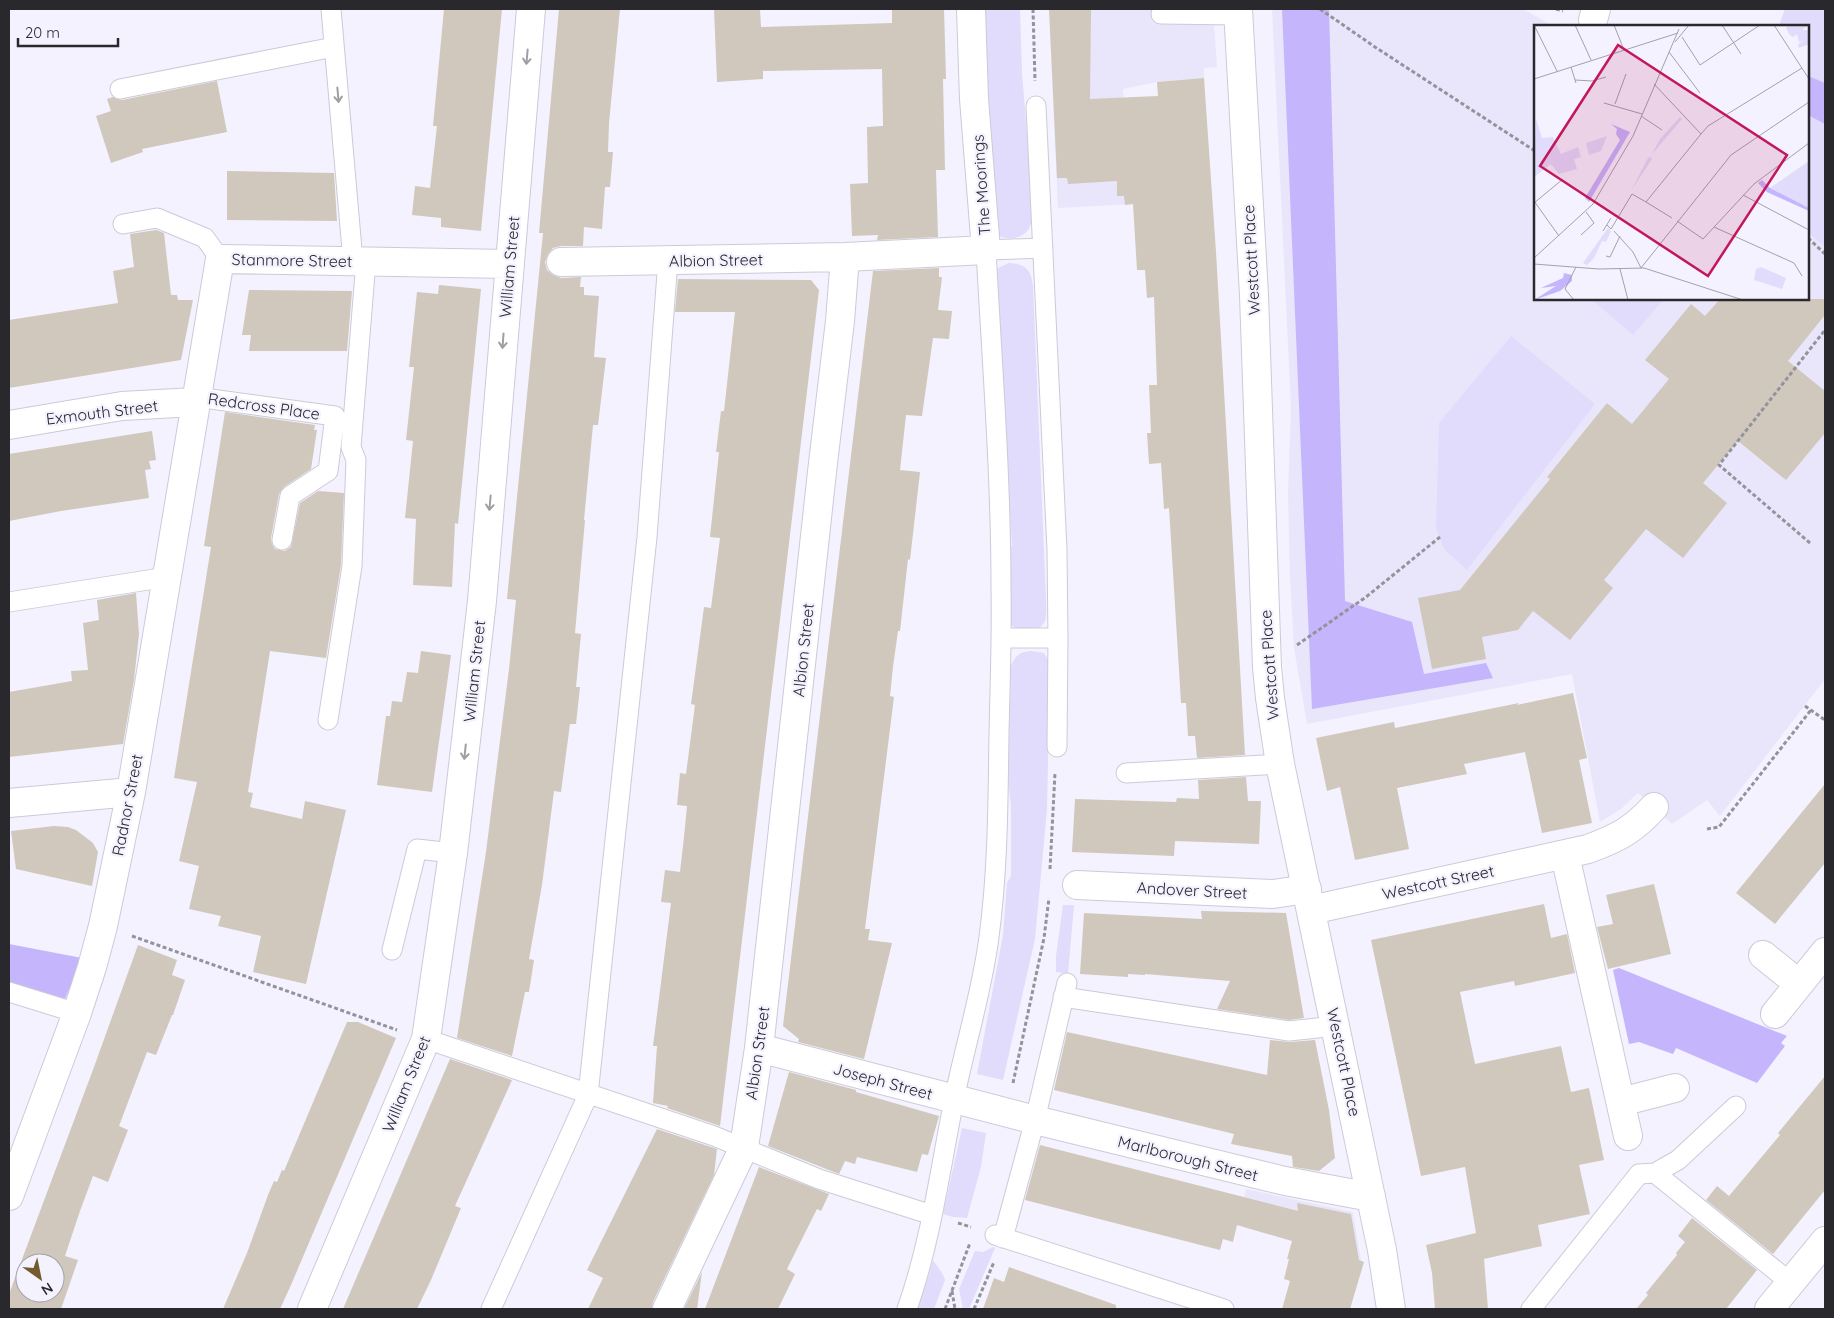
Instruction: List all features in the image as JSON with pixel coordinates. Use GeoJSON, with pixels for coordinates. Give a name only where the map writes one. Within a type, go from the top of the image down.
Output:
{"type":"FeatureCollection","features":[{"type":"Feature","properties":{"kind":"street","name":"William Street"},"geometry":{"type":"LineString","coordinates":[[312,1309],[426,1040],[453,853],[482,601],[531,9]]}},
{"type":"Feature","properties":{"kind":"street","name":"The Moorings"},"geometry":{"type":"LineString","coordinates":[[845,257],[986,250],[974,99],[972,9]]}},
{"type":"Feature","properties":{"kind":"street","name":"Westcott Place"},"geometry":{"type":"LineString","coordinates":[[1238,12],[1254,295],[1267,667],[1272,716],[1280,764],[1372,1198],[1391,1309]]}},
{"type":"Feature","properties":{"kind":"street","name":"Albion Street"},"geometry":{"type":"LineString","coordinates":[[561,262],[845,257],[840,321],[759,1048],[744,1147],[667,1309]]}},
{"type":"Feature","properties":{"kind":"street","name":"Stanmore Street"},"geometry":{"type":"LineString","coordinates":[[196,399],[220,260],[509,264]]}},
{"type":"Feature","properties":{"kind":"street","name":"Exmouth Street"},"geometry":{"type":"LineString","coordinates":[[9,425],[122,406],[196,399]]}},
{"type":"Feature","properties":{"kind":"street","name":"Radnor Street"},"geometry":{"type":"LineString","coordinates":[[9,1196],[77,1013],[103,926],[131,792],[196,399]]}},
{"type":"Feature","properties":{"kind":"street"},"geometry":{"type":"LineString","coordinates":[[9,803],[131,792]]}},
{"type":"Feature","properties":{"kind":"street","name":"Westcott Street"},"geometry":{"type":"LineString","coordinates":[[1309,899],[1565,855],[1611,841],[1632,829],[1654,807]]}},
{"type":"Feature","properties":{"kind":"street"},"geometry":{"type":"LineString","coordinates":[[1565,855],[1628,1136]]}},
{"type":"Feature","properties":{"kind":"street","name":"Andover Street"},"geometry":{"type":"LineString","coordinates":[[1077,885],[1273,894],[1309,899]]}},
{"type":"Feature","properties":{"kind":"street"},"geometry":{"type":"LineString","coordinates":[[1774,1014],[1825,952]]}},
{"type":"Feature","properties":{"kind":"street"},"geometry":{"type":"LineString","coordinates":[[1763,955],[1799,984]]}},
{"type":"Feature","properties":{"kind":"street","name":"Joseph Street"},"geometry":{"type":"LineString","coordinates":[[759,1048],[1006,1113]]}},
{"type":"Feature","properties":{"kind":"street"},"geometry":{"type":"LineString","coordinates":[[1621,1102],[1675,1088]]}},
{"type":"Feature","properties":{"kind":"street","name":"Marlborough Street"},"geometry":{"type":"LineString","coordinates":[[1006,1113],[1284,1181],[1372,1198]]}},
{"type":"Feature","properties":{"kind":"street"},"geometry":{"type":"LineString","coordinates":[[1770,1309],[1825,1241]]}},
{"type":"Feature","properties":{"kind":"lane"},"geometry":{"type":"LineString","coordinates":[[328,720],[352,566],[356,460],[351,447],[360,261],[331,9]]}},
{"type":"Feature","properties":{"kind":"lane"},"geometry":{"type":"LineString","coordinates":[[1160,14],[1238,12]]}},
{"type":"Feature","properties":{"kind":"lane"},"geometry":{"type":"LineString","coordinates":[[120,89],[334,47]]}},
{"type":"Feature","properties":{"kind":"lane"},"geometry":{"type":"LineString","coordinates":[[1036,106],[1057,550],[1057,747]]}},
{"type":"Feature","properties":{"kind":"lane"},"geometry":{"type":"LineString","coordinates":[[123,224],[157,218],[205,238],[220,260]]}},
{"type":"Feature","properties":{"kind":"lane"},"geometry":{"type":"LineString","coordinates":[[907,1309],[921,1266],[932,1215],[954,1100],[977,1001],[991,918],[997,827],[1001,638],[998,473],[986,250],[1043,248]]}},
{"type":"Feature","properties":{"kind":"lane"},"geometry":{"type":"LineString","coordinates":[[491,1309],[588,1095],[647,537],[668,260]]}},
{"type":"Feature","properties":{"kind":"lane","name":"Redcross Place"},"geometry":{"type":"LineString","coordinates":[[196,399],[335,416],[328,471],[290,496],[282,540]]}},
{"type":"Feature","properties":{"kind":"lane"},"geometry":{"type":"LineString","coordinates":[[9,602],[167,577]]}},
{"type":"Feature","properties":{"kind":"lane"},"geometry":{"type":"LineString","coordinates":[[1001,638],[1058,638]]}},
{"type":"Feature","properties":{"kind":"lane"},"geometry":{"type":"LineString","coordinates":[[1126,773],[1280,764]]}},
{"type":"Feature","properties":{"kind":"lane"},"geometry":{"type":"LineString","coordinates":[[392,950],[417,849],[453,853]]}},
{"type":"Feature","properties":{"kind":"lane"},"geometry":{"type":"LineString","coordinates":[[1224,1309],[999,1237],[1035,1120],[1065,990],[1288,1031],[1336,1026]]}},
{"type":"Feature","properties":{"kind":"lane"},"geometry":{"type":"LineString","coordinates":[[9,992],[77,1013]]}},
{"type":"Feature","properties":{"kind":"lane"},"geometry":{"type":"LineString","coordinates":[[426,1040],[744,1147],[819,1180],[932,1215]]}},
{"type":"Feature","properties":{"kind":"lane"},"geometry":{"type":"LineString","coordinates":[[1531,1309],[1639,1174],[1655,1174],[1678,1160],[1736,1106]]}},
{"type":"Feature","properties":{"kind":"lane"},"geometry":{"type":"LineString","coordinates":[[1655,1174],[1791,1283]]}},
{"type":"Feature","properties":{"kind":"path"},"geometry":{"type":"LineString","coordinates":[[1033,9],[1036,106]]}},
{"type":"Feature","properties":{"kind":"path"},"geometry":{"type":"LineString","coordinates":[[1320,9],[1534,151]]}},
{"type":"Feature","properties":{"kind":"path"},"geometry":{"type":"LineString","coordinates":[[1809,239],[1825,254]]}},
{"type":"Feature","properties":{"kind":"path"},"geometry":{"type":"LineString","coordinates":[[1810,543],[1719,465],[1825,330]]}},
{"type":"Feature","properties":{"kind":"path"},"geometry":{"type":"LineString","coordinates":[[1294,648],[1366,597],[1440,537]]}},
{"type":"Feature","properties":{"kind":"path"},"geometry":{"type":"LineString","coordinates":[[1805,706],[1825,720]]}},
{"type":"Feature","properties":{"kind":"path"},"geometry":{"type":"LineString","coordinates":[[1707,829],[1719,827],[1811,710]]}},
{"type":"Feature","properties":{"kind":"path"},"geometry":{"type":"LineString","coordinates":[[1050,874],[1057,747]]}},
{"type":"Feature","properties":{"kind":"path"},"geometry":{"type":"LineString","coordinates":[[1006,1113],[1044,938],[1049,893]]}},
{"type":"Feature","properties":{"kind":"path"},"geometry":{"type":"LineString","coordinates":[[103,926],[426,1040]]}},
{"type":"Feature","properties":{"kind":"path"},"geometry":{"type":"LineString","coordinates":[[954,1222],[975,1229]]}},
{"type":"Feature","properties":{"kind":"path"},"geometry":{"type":"LineString","coordinates":[[945,1309],[972,1236]]}},
{"type":"Feature","properties":{"kind":"path"},"geometry":{"type":"LineString","coordinates":[[974,1309],[999,1237]]}},
{"type":"Feature","properties":{"kind":"path"},"geometry":{"type":"LineString","coordinates":[[952,1290],[955,1309]]}},
{"type":"Feature","properties":{"kind":"shaded area"},"geometry":{"type":"Polygon","coordinates":[[[982,9],[1020,9],[1022,73],[1033,210],[1028,230],[1021,236],[1012,238],[998,236],[994,233],[982,9]]]}},
{"type":"Feature","properties":{"kind":"shaded area"},"geometry":{"type":"Polygon","coordinates":[[[1049,9],[1213,9],[1217,67],[1204,68],[1204,78],[1157,82],[1123,89],[1127,162],[1209,156],[1212,200],[1058,208],[1049,9]]]}},
{"type":"Feature","properties":{"kind":"shaded area"},"geometry":{"type":"Polygon","coordinates":[[[1272,9],[1523,9],[1551,25],[1534,25],[1534,300],[1809,300],[1809,25],[1779,25],[1785,9],[1825,9],[1825,679],[1720,816],[1707,800],[1672,824],[1638,793],[1621,809],[1600,822],[1572,674],[1307,724],[1294,648],[1290,577],[1288,494],[1291,408],[1272,9]]]}},
{"type":"Feature","properties":{"kind":"shaded area"},"geometry":{"type":"Polygon","coordinates":[[[1282,9],[1329,9],[1345,601],[1412,622],[1424,674],[1486,663],[1493,678],[1312,709],[1282,9]]]}},
{"type":"Feature","properties":{"kind":"shaded area"},"geometry":{"type":"Polygon","coordinates":[[[1785,9],[1825,9],[1825,247],[1809,233],[1809,25],[1779,25],[1785,9]]]}},
{"type":"Feature","properties":{"kind":"shaded area"},"geometry":{"type":"Polygon","coordinates":[[[1809,76],[1825,83],[1825,124],[1809,116],[1809,76]]]}},
{"type":"Feature","properties":{"kind":"shaded area"},"geometry":{"type":"Polygon","coordinates":[[[1009,263],[1024,266],[1031,276],[1033,286],[1046,616],[1042,626],[1029,631],[1023,631],[1010,624],[1009,550],[1012,546],[995,279],[998,268],[1009,263]]]}},
{"type":"Feature","properties":{"kind":"shaded area"},"geometry":{"type":"Polygon","coordinates":[[[1592,300],[1663,300],[1633,335],[1592,300]]]}},
{"type":"Feature","properties":{"kind":"shaded area"},"geometry":{"type":"Polygon","coordinates":[[[1511,336],[1595,404],[1467,570],[1444,549],[1436,528],[1439,423],[1511,336]]]}},
{"type":"Feature","properties":{"kind":"shaded area"},"geometry":{"type":"Polygon","coordinates":[[[1031,651],[1044,653],[1050,663],[1047,809],[1035,939],[1003,1080],[977,1074],[1003,935],[1007,883],[1011,876],[1011,805],[1008,781],[1011,666],[1018,655],[1031,651]]]}},
{"type":"Feature","properties":{"kind":"shaded area"},"geometry":{"type":"Polygon","coordinates":[[[1063,905],[1074,905],[1068,974],[1056,972],[1056,956],[1063,905]]]}},
{"type":"Feature","properties":{"kind":"shaded area"},"geometry":{"type":"Polygon","coordinates":[[[9,944],[82,958],[65,999],[9,984],[9,944]]]}},
{"type":"Feature","properties":{"kind":"shaded area"},"geometry":{"type":"Polygon","coordinates":[[[1619,968],[1787,1036],[1781,1043],[1785,1046],[1757,1083],[1676,1048],[1673,1054],[1639,1042],[1629,1044],[1613,970],[1619,968]]]}},
{"type":"Feature","properties":{"kind":"shaded area"},"geometry":{"type":"Polygon","coordinates":[[[962,1128],[986,1133],[981,1167],[967,1218],[943,1214],[962,1128]]]}},
{"type":"Feature","properties":{"kind":"shaded area"},"geometry":{"type":"Polygon","coordinates":[[[1246,1189],[1353,1212],[1361,1261],[1237,1225],[1246,1189]]]}},
{"type":"Feature","properties":{"kind":"shaded area"},"geometry":{"type":"Polygon","coordinates":[[[993,1247],[995,1248],[969,1309],[963,1309],[959,1289],[975,1251],[983,1252],[993,1247]]]}},
{"type":"Feature","properties":{"kind":"shaded area"},"geometry":{"type":"Polygon","coordinates":[[[933,1260],[945,1280],[934,1309],[916,1309],[929,1275],[933,1260]]]}},
{"type":"Feature","properties":{"kind":"building"},"geometry":{"type":"Polygon","coordinates":[[[444,9],[502,9],[481,231],[441,227],[441,218],[412,215],[415,186],[430,188],[437,126],[433,126],[444,9]]]}},
{"type":"Feature","properties":{"kind":"building"},"geometry":{"type":"Polygon","coordinates":[[[559,9],[620,9],[609,123],[608,152],[613,152],[610,187],[605,187],[602,229],[584,227],[583,246],[553,248],[545,262],[547,270],[553,275],[561,278],[581,277],[580,287],[584,287],[584,295],[599,296],[594,357],[606,358],[598,425],[593,425],[584,520],[575,633],[581,634],[576,687],[580,687],[576,724],[570,724],[561,792],[554,791],[542,885],[529,959],[534,960],[529,992],[525,992],[512,1056],[457,1038],[486,852],[516,600],[507,599],[543,233],[539,233],[559,9]]]}},
{"type":"Feature","properties":{"kind":"building"},"geometry":{"type":"Polygon","coordinates":[[[714,9],[760,9],[761,27],[892,23],[892,9],[944,9],[946,79],[943,79],[945,170],[936,170],[938,237],[877,240],[878,235],[852,236],[850,184],[868,183],[867,127],[883,126],[882,69],[763,71],[763,79],[717,82],[714,9]]]}},
{"type":"Feature","properties":{"kind":"building"},"geometry":{"type":"Polygon","coordinates":[[[1049,9],[1091,9],[1090,99],[1158,96],[1157,82],[1204,78],[1245,755],[1197,758],[1195,736],[1188,736],[1186,703],[1181,703],[1169,508],[1164,509],[1161,463],[1149,464],[1147,433],[1151,433],[1149,385],[1157,385],[1154,297],[1147,298],[1145,270],[1137,270],[1133,204],[1125,205],[1124,196],[1117,196],[1117,181],[1068,184],[1067,178],[1057,178],[1049,9]]]}},
{"type":"Feature","properties":{"kind":"building"},"geometry":{"type":"Polygon","coordinates":[[[217,81],[227,132],[142,149],[143,152],[111,163],[96,116],[111,111],[107,99],[113,97],[122,100],[217,81]]]}},
{"type":"Feature","properties":{"kind":"building"},"geometry":{"type":"Polygon","coordinates":[[[227,171],[334,173],[337,221],[227,220],[227,171]]]}},
{"type":"Feature","properties":{"kind":"building"},"geometry":{"type":"Polygon","coordinates":[[[156,230],[164,233],[171,295],[177,295],[178,300],[193,300],[181,360],[9,388],[9,320],[118,303],[113,271],[134,267],[130,234],[156,230]]]}},
{"type":"Feature","properties":{"kind":"building"},"geometry":{"type":"Polygon","coordinates":[[[939,268],[939,277],[942,277],[938,310],[952,311],[949,339],[933,338],[922,416],[906,415],[900,470],[920,472],[910,560],[908,559],[900,631],[898,631],[893,667],[890,696],[894,697],[865,929],[870,929],[868,940],[892,943],[864,1059],[798,1042],[799,1039],[783,1026],[873,271],[939,268]]]}},
{"type":"Feature","properties":{"kind":"building"},"geometry":{"type":"Polygon","coordinates":[[[678,279],[811,280],[819,290],[720,1126],[667,1108],[668,1106],[653,1103],[657,1046],[653,1046],[671,903],[661,902],[665,870],[680,872],[687,806],[677,805],[680,773],[686,774],[695,705],[691,704],[704,607],[711,608],[720,538],[710,537],[719,452],[716,452],[721,411],[724,411],[735,312],[675,312],[678,279]]]}},
{"type":"Feature","properties":{"kind":"building"},"geometry":{"type":"Polygon","coordinates":[[[439,285],[481,289],[458,524],[455,523],[452,587],[413,585],[416,519],[405,518],[413,441],[406,440],[414,367],[409,367],[417,292],[438,294],[439,285]]]}},
{"type":"Feature","properties":{"kind":"building"},"geometry":{"type":"Polygon","coordinates":[[[249,290],[352,291],[347,351],[249,351],[251,335],[242,335],[249,290]]]}},
{"type":"Feature","properties":{"kind":"building"},"geometry":{"type":"Polygon","coordinates":[[[1825,299],[1825,315],[1788,361],[1825,391],[1825,433],[1786,480],[1738,441],[1703,483],[1727,503],[1683,558],[1646,529],[1604,580],[1613,588],[1570,640],[1533,611],[1518,630],[1482,637],[1486,659],[1432,669],[1418,598],[1460,590],[1550,479],[1547,477],[1607,403],[1632,424],[1669,379],[1645,360],[1691,304],[1705,316],[1719,300],[1825,299]]]}},
{"type":"Feature","properties":{"kind":"building"},"geometry":{"type":"Polygon","coordinates":[[[225,412],[315,425],[314,430],[317,430],[311,469],[284,487],[279,494],[271,538],[275,549],[285,551],[291,547],[300,503],[318,491],[344,493],[341,565],[326,658],[270,651],[248,792],[253,793],[250,807],[302,819],[305,801],[346,810],[306,984],[253,972],[261,936],[218,926],[221,916],[189,909],[199,866],[179,861],[197,782],[174,778],[211,547],[204,546],[225,412]]]}},
{"type":"Feature","properties":{"kind":"building"},"geometry":{"type":"Polygon","coordinates":[[[152,431],[156,460],[149,461],[151,469],[145,470],[149,498],[9,521],[9,454],[152,431]]]}},
{"type":"Feature","properties":{"kind":"building"},"geometry":{"type":"Polygon","coordinates":[[[136,593],[139,634],[134,680],[123,744],[9,757],[9,692],[72,681],[71,671],[88,670],[83,623],[99,620],[97,600],[136,593]]]}},
{"type":"Feature","properties":{"kind":"building"},"geometry":{"type":"Polygon","coordinates":[[[421,651],[451,655],[432,792],[377,785],[386,716],[390,716],[392,701],[402,702],[407,672],[418,673],[421,651]]]}},
{"type":"Feature","properties":{"kind":"building"},"geometry":{"type":"Polygon","coordinates":[[[1573,693],[1587,758],[1579,760],[1592,823],[1542,833],[1525,752],[1464,764],[1467,774],[1397,788],[1409,849],[1355,860],[1340,787],[1327,791],[1316,738],[1394,722],[1395,728],[1573,693]]]}},
{"type":"Feature","properties":{"kind":"building"},"geometry":{"type":"Polygon","coordinates":[[[1246,777],[1248,801],[1261,801],[1259,844],[1175,841],[1174,856],[1072,852],[1075,799],[1176,802],[1177,798],[1199,799],[1198,780],[1246,777]]]}},
{"type":"Feature","properties":{"kind":"building"},"geometry":{"type":"Polygon","coordinates":[[[1825,784],[1825,863],[1775,924],[1736,893],[1825,784]]]}},
{"type":"Feature","properties":{"kind":"building"},"geometry":{"type":"Polygon","coordinates":[[[54,826],[68,827],[76,830],[93,843],[98,852],[92,886],[16,869],[11,831],[54,826]]]}},
{"type":"Feature","properties":{"kind":"building"},"geometry":{"type":"Polygon","coordinates":[[[1654,884],[1671,954],[1608,969],[1597,927],[1613,924],[1606,895],[1654,884]]]}},
{"type":"Feature","properties":{"kind":"building"},"geometry":{"type":"Polygon","coordinates":[[[1544,904],[1551,938],[1567,934],[1575,973],[1515,986],[1514,981],[1460,992],[1475,1064],[1561,1046],[1571,1092],[1589,1088],[1604,1160],[1579,1165],[1590,1214],[1538,1225],[1542,1246],[1484,1259],[1488,1309],[1435,1309],[1432,1273],[1426,1245],[1476,1233],[1465,1167],[1421,1176],[1371,940],[1544,904]]]}},
{"type":"Feature","properties":{"kind":"building"},"geometry":{"type":"Polygon","coordinates":[[[1201,911],[1286,913],[1304,1018],[1289,1020],[1217,1009],[1230,981],[1145,974],[1128,974],[1128,977],[1080,974],[1084,913],[1202,919],[1201,911]]]}},
{"type":"Feature","properties":{"kind":"building"},"geometry":{"type":"Polygon","coordinates":[[[138,945],[177,960],[172,975],[185,980],[156,1055],[147,1052],[119,1126],[128,1130],[108,1182],[93,1176],[65,1256],[65,1253],[24,1253],[138,945]]]}},
{"type":"Feature","properties":{"kind":"building"},"geometry":{"type":"Polygon","coordinates":[[[347,1022],[358,1022],[396,1038],[291,1285],[280,1309],[223,1309],[247,1253],[274,1181],[277,1182],[282,1170],[284,1171],[347,1022]]]}},
{"type":"Feature","properties":{"kind":"building"},"geometry":{"type":"Polygon","coordinates":[[[1067,1032],[1267,1075],[1270,1040],[1290,1042],[1315,1040],[1329,1110],[1335,1158],[1319,1171],[1293,1167],[1292,1156],[1231,1144],[1234,1134],[1054,1090],[1067,1032]]]}},
{"type":"Feature","properties":{"kind":"building"},"geometry":{"type":"Polygon","coordinates":[[[450,1059],[512,1080],[455,1206],[461,1208],[431,1280],[417,1309],[343,1309],[450,1059]]]}},
{"type":"Feature","properties":{"kind":"building"},"geometry":{"type":"Polygon","coordinates":[[[789,1072],[856,1090],[856,1092],[939,1116],[928,1155],[922,1154],[917,1172],[857,1157],[855,1164],[845,1161],[839,1174],[768,1146],[789,1072]]]}},
{"type":"Feature","properties":{"kind":"building"},"geometry":{"type":"Polygon","coordinates":[[[1825,1076],[1825,1190],[1773,1254],[1706,1200],[1717,1186],[1729,1196],[1780,1135],[1778,1133],[1825,1076]]]}},
{"type":"Feature","properties":{"kind":"building"},"geometry":{"type":"Polygon","coordinates":[[[657,1129],[717,1149],[714,1175],[653,1302],[652,1309],[588,1309],[603,1278],[587,1270],[657,1129]]]}},
{"type":"Feature","properties":{"kind":"building"},"geometry":{"type":"Polygon","coordinates":[[[1040,1145],[1298,1211],[1297,1203],[1351,1214],[1359,1260],[1364,1262],[1350,1309],[1282,1309],[1290,1281],[1284,1279],[1292,1241],[1237,1225],[1233,1242],[1223,1239],[1220,1250],[1025,1200],[1040,1145]]]}},
{"type":"Feature","properties":{"kind":"building"},"geometry":{"type":"Polygon","coordinates":[[[759,1167],[829,1194],[821,1211],[817,1209],[787,1269],[795,1274],[778,1309],[705,1309],[759,1167]]]}},
{"type":"Feature","properties":{"kind":"building"},"geometry":{"type":"Polygon","coordinates":[[[1692,1218],[1757,1270],[1726,1309],[1636,1309],[1685,1242],[1678,1236],[1692,1218]]]}},
{"type":"Feature","properties":{"kind":"building"},"geometry":{"type":"Polygon","coordinates":[[[65,1256],[78,1260],[65,1297],[65,1256]]]}},
{"type":"Feature","properties":{"kind":"building"},"geometry":{"type":"Polygon","coordinates":[[[1009,1267],[1116,1305],[1116,1309],[983,1309],[994,1278],[1004,1282],[1009,1267]]]}},
{"type":"Feature","properties":{"kind":"building"},"geometry":{"type":"Polygon","coordinates":[[[702,1272],[697,1309],[684,1309],[702,1272]]]}},
{"type":"Feature","properties":{"kind":"building"},"geometry":{"type":"Polygon","coordinates":[[[15,1278],[15,1303],[63,1303],[61,1309],[9,1309],[9,1294],[15,1278]]]}}]}
